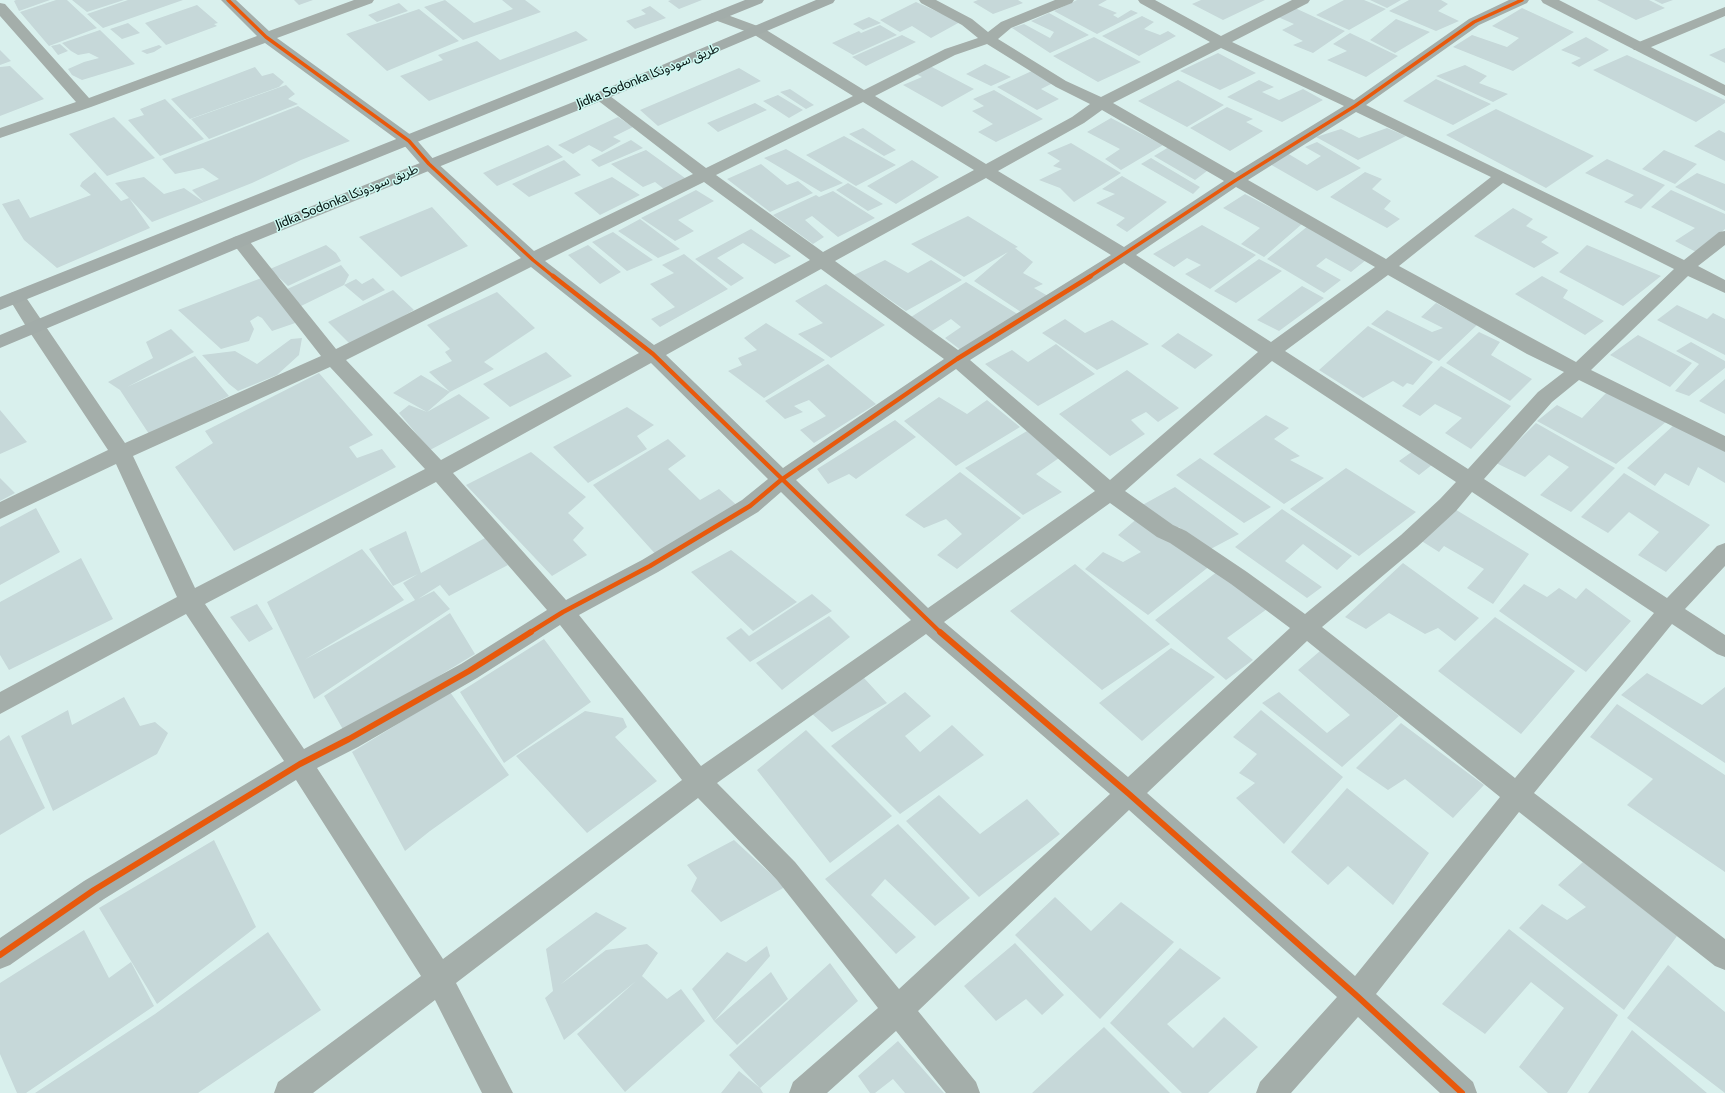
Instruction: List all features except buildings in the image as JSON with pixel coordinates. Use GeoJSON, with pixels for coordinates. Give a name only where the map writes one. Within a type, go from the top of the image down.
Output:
{"type":"FeatureCollection","features":[{"type":"Feature","properties":{"kind":"main road","name":"Jidka Sodonka طريق سودونكا"},"geometry":{"type":"LineString","coordinates":[[8,301],[757,0]]}},
{"type":"Feature","properties":{"kind":"main road","name":"Jidka Sodonka طريق سودونكا"},"geometry":{"type":"LineString","coordinates":[[0,342],[240,241],[601,96],[758,31],[828,0]]}},
{"type":"Feature","properties":{"kind":"street"},"geometry":{"type":"LineString","coordinates":[[228,0],[266,37],[409,141],[429,164],[533,260],[653,354],[927,621],[1129,794],[1357,996],[1462,1093]]}},
{"type":"Feature","properties":{"kind":"street"},"geometry":{"type":"LineString","coordinates":[[0,133],[86,104],[367,0]]}},
{"type":"Feature","properties":{"kind":"street"},"geometry":{"type":"LineString","coordinates":[[926,0],[967,22],[988,39],[1075,92],[1101,102],[1387,267],[1534,349],[1579,370],[1725,445]]}},
{"type":"Feature","properties":{"kind":"street"},"geometry":{"type":"LineString","coordinates":[[0,511],[121,453],[333,358],[864,96],[950,52],[988,39],[1006,25],[1067,0]]}},
{"type":"Feature","properties":{"kind":"street"},"geometry":{"type":"LineString","coordinates":[[1145,0],[1221,42],[1502,176],[1725,287]]}},
{"type":"Feature","properties":{"kind":"street"},"geometry":{"type":"LineString","coordinates":[[0,704],[190,601],[439,471],[653,354],[1078,120],[1101,102],[1303,0]]}},
{"type":"Feature","properties":{"kind":"street"},"geometry":{"type":"LineString","coordinates":[[0,955],[94,890],[300,764],[349,739],[469,671],[563,612],[650,566],[750,506],[781,480],[957,359],[1124,255],[1236,180],[1355,106],[1416,64],[1435,48],[1474,22],[1522,0]]}},
{"type":"Feature","properties":{"kind":"street"},"geometry":{"type":"LineString","coordinates":[[1548,0],[1725,91]]}},
{"type":"Feature","properties":{"kind":"street"},"geometry":{"type":"LineString","coordinates":[[0,7],[86,104]]}},
{"type":"Feature","properties":{"kind":"street"},"geometry":{"type":"LineString","coordinates":[[1639,48],[1725,11]]}},
{"type":"Feature","properties":{"kind":"street"},"geometry":{"type":"LineString","coordinates":[[717,16],[758,31],[1124,255],[1725,647]]}},
{"type":"Feature","properties":{"kind":"street"},"geometry":{"type":"LineString","coordinates":[[601,96],[704,174],[957,359],[1110,492],[1165,531],[1178,537],[1239,578],[1306,627],[1517,795],[1725,956]]}},
{"type":"Feature","properties":{"kind":"street"},"geometry":{"type":"LineString","coordinates":[[289,1093],[699,782],[1110,492],[1271,351],[1387,267],[1502,176]]}},
{"type":"Feature","properties":{"kind":"street"},"geometry":{"type":"LineString","coordinates":[[804,1093],[898,1010],[1306,627],[1409,541],[1448,505],[1545,398],[1579,370],[1686,267],[1725,236]]}},
{"type":"Feature","properties":{"kind":"street"},"geometry":{"type":"LineString","coordinates":[[240,241],[333,358],[439,471],[563,612],[699,782],[786,871],[965,1093]]}},
{"type":"Feature","properties":{"kind":"street"},"geometry":{"type":"LineString","coordinates":[[8,301],[36,328],[121,453],[190,601],[300,764],[439,979],[498,1093]]}},
{"type":"Feature","properties":{"kind":"street"},"geometry":{"type":"LineString","coordinates":[[1271,1093],[1357,996],[1517,795],[1670,610],[1725,552]]}},
{"type":"Feature","properties":{"kind":"cycle path"},"geometry":{"type":"LineString","coordinates":[[228,0],[266,37],[409,141],[429,164],[533,260],[653,354],[927,621],[1129,794],[1357,996],[1462,1093]]}},
{"type":"Feature","properties":{"kind":"cycle path"},"geometry":{"type":"LineString","coordinates":[[0,955],[94,890],[300,764],[349,739],[469,671],[563,612],[650,566],[750,506],[781,480],[957,359],[1124,255],[1236,180],[1355,106],[1416,64],[1435,48],[1474,22],[1522,0]]}}]}
